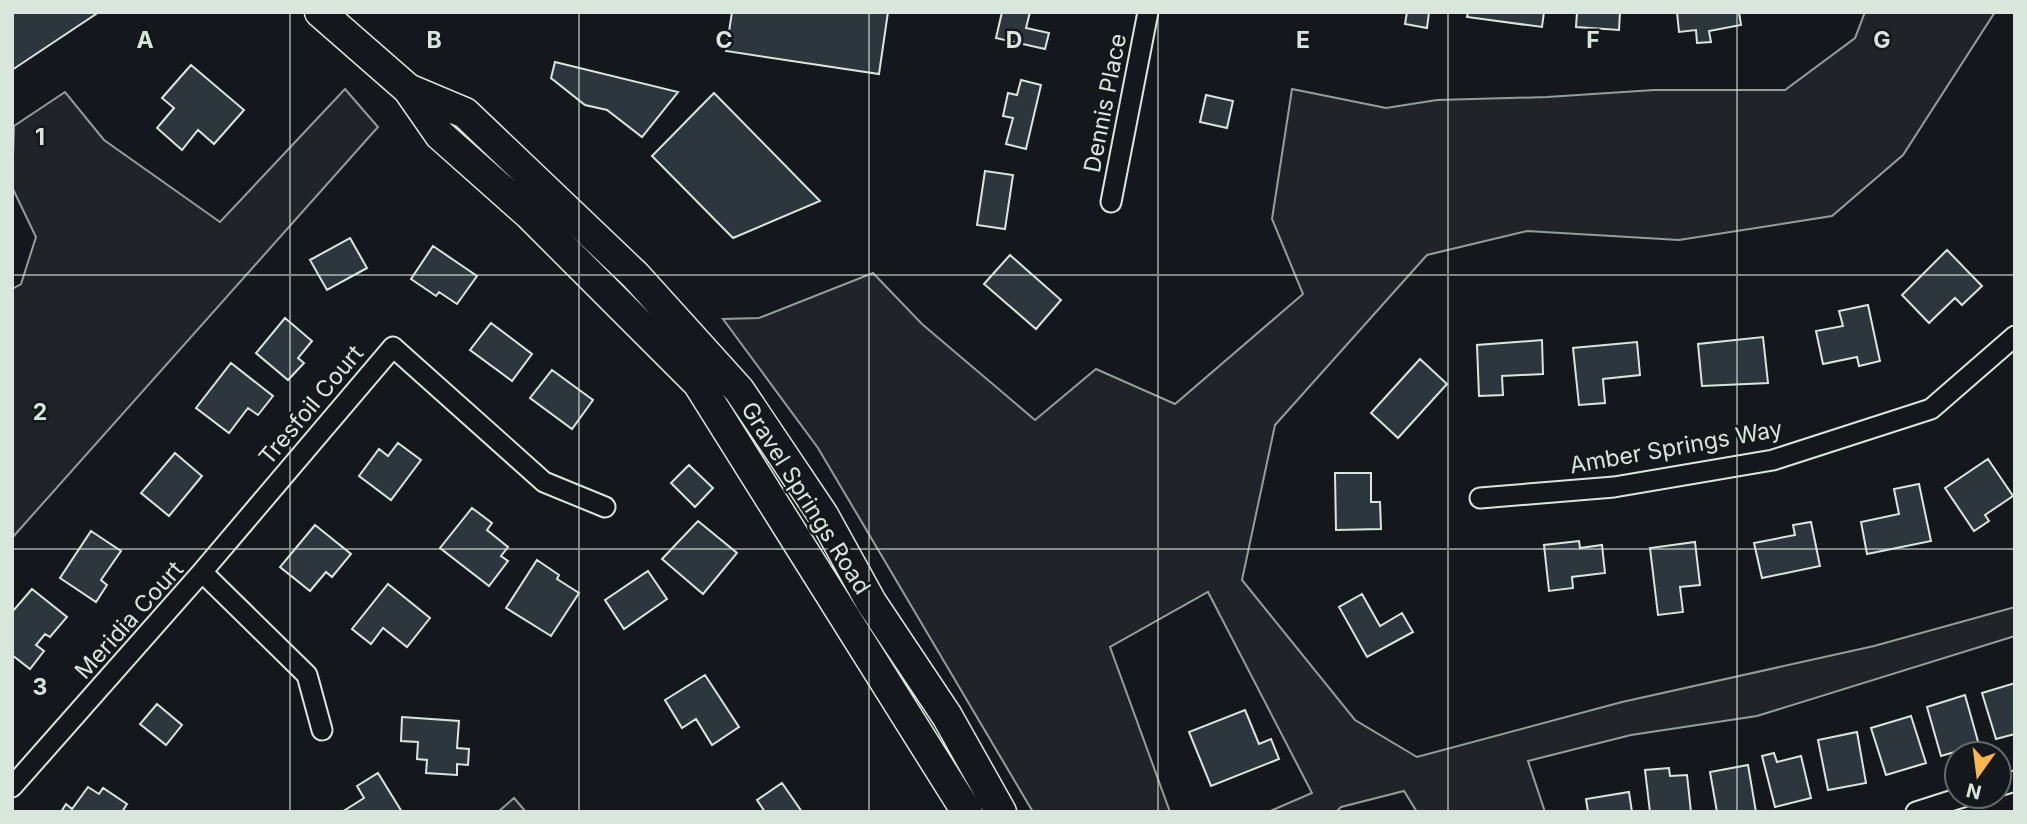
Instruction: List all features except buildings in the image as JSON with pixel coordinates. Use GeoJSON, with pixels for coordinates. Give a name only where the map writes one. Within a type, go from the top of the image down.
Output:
{"type":"FeatureCollection","features":[{"type":"Feature","properties":{"kind":"main road","name":"Gravel Springs Road"},"geometry":{"type":"LineString","coordinates":[[320,12],[408,89],[440,135],[528,215],[698,383],[967,812]]}},
{"type":"Feature","properties":{"kind":"main road","name":"Gravel Springs Road"},"geometry":{"type":"LineString","coordinates":[[408,89],[466,113],[636,276],[739,390],[823,516],[871,602],[947,716],[1001,812]]}},
{"type":"Feature","properties":{"kind":"street","name":"Dennis Place"},"geometry":{"type":"LineString","coordinates":[[1111,202],[1148,12]]}},
{"type":"Feature","properties":{"kind":"street","name":"Amber Springs Way"},"geometry":{"type":"LineString","coordinates":[[1480,498],[1614,487],[1773,460],[1931,409],[2015,336]]}},
{"type":"Feature","properties":{"kind":"street","name":"Tresfoil Court"},"geometry":{"type":"LineString","coordinates":[[202,572],[393,347],[544,482],[606,507]]}},
{"type":"Feature","properties":{"kind":"street","name":"Meridia Court"},"geometry":{"type":"LineString","coordinates":[[12,787],[202,572],[307,675],[322,730]]}},
{"type":"Feature","properties":{"kind":"street"},"geometry":{"type":"LineString","coordinates":[[1916,812],[1943,803]]}},
{"type":"Feature","properties":{"kind":"shaded area"},"geometry":{"type":"Polygon","coordinates":[[[1865,12],[1995,12],[1903,155],[1832,216],[1679,240],[1527,231],[1427,255],[1275,425],[1242,580],[1355,720],[1417,757],[1622,702],[1874,646],[2015,607],[2015,636],[1757,716],[1631,735],[1528,761],[1545,812],[1417,812],[1404,791],[1341,807],[1336,812],[1268,812],[1312,793],[1208,592],[1110,647],[1170,812],[1033,812],[818,448],[723,319],[759,318],[873,273],[922,324],[1035,420],[1096,369],[1175,404],[1303,294],[1272,219],[1292,89],[1386,108],[1437,100],[1654,90],[1785,90],[1855,38],[1865,12]]]}},
{"type":"Feature","properties":{"kind":"shaded area"},"geometry":{"type":"Polygon","coordinates":[[[345,89],[378,127],[12,538],[12,289],[21,284],[36,237],[12,187],[14,126],[65,92],[104,140],[220,222],[345,89]]]}},
{"type":"Feature","properties":{"kind":"shaded area"},"geometry":{"type":"Polygon","coordinates":[[[514,798],[526,812],[498,812],[514,798]]]}}]}
